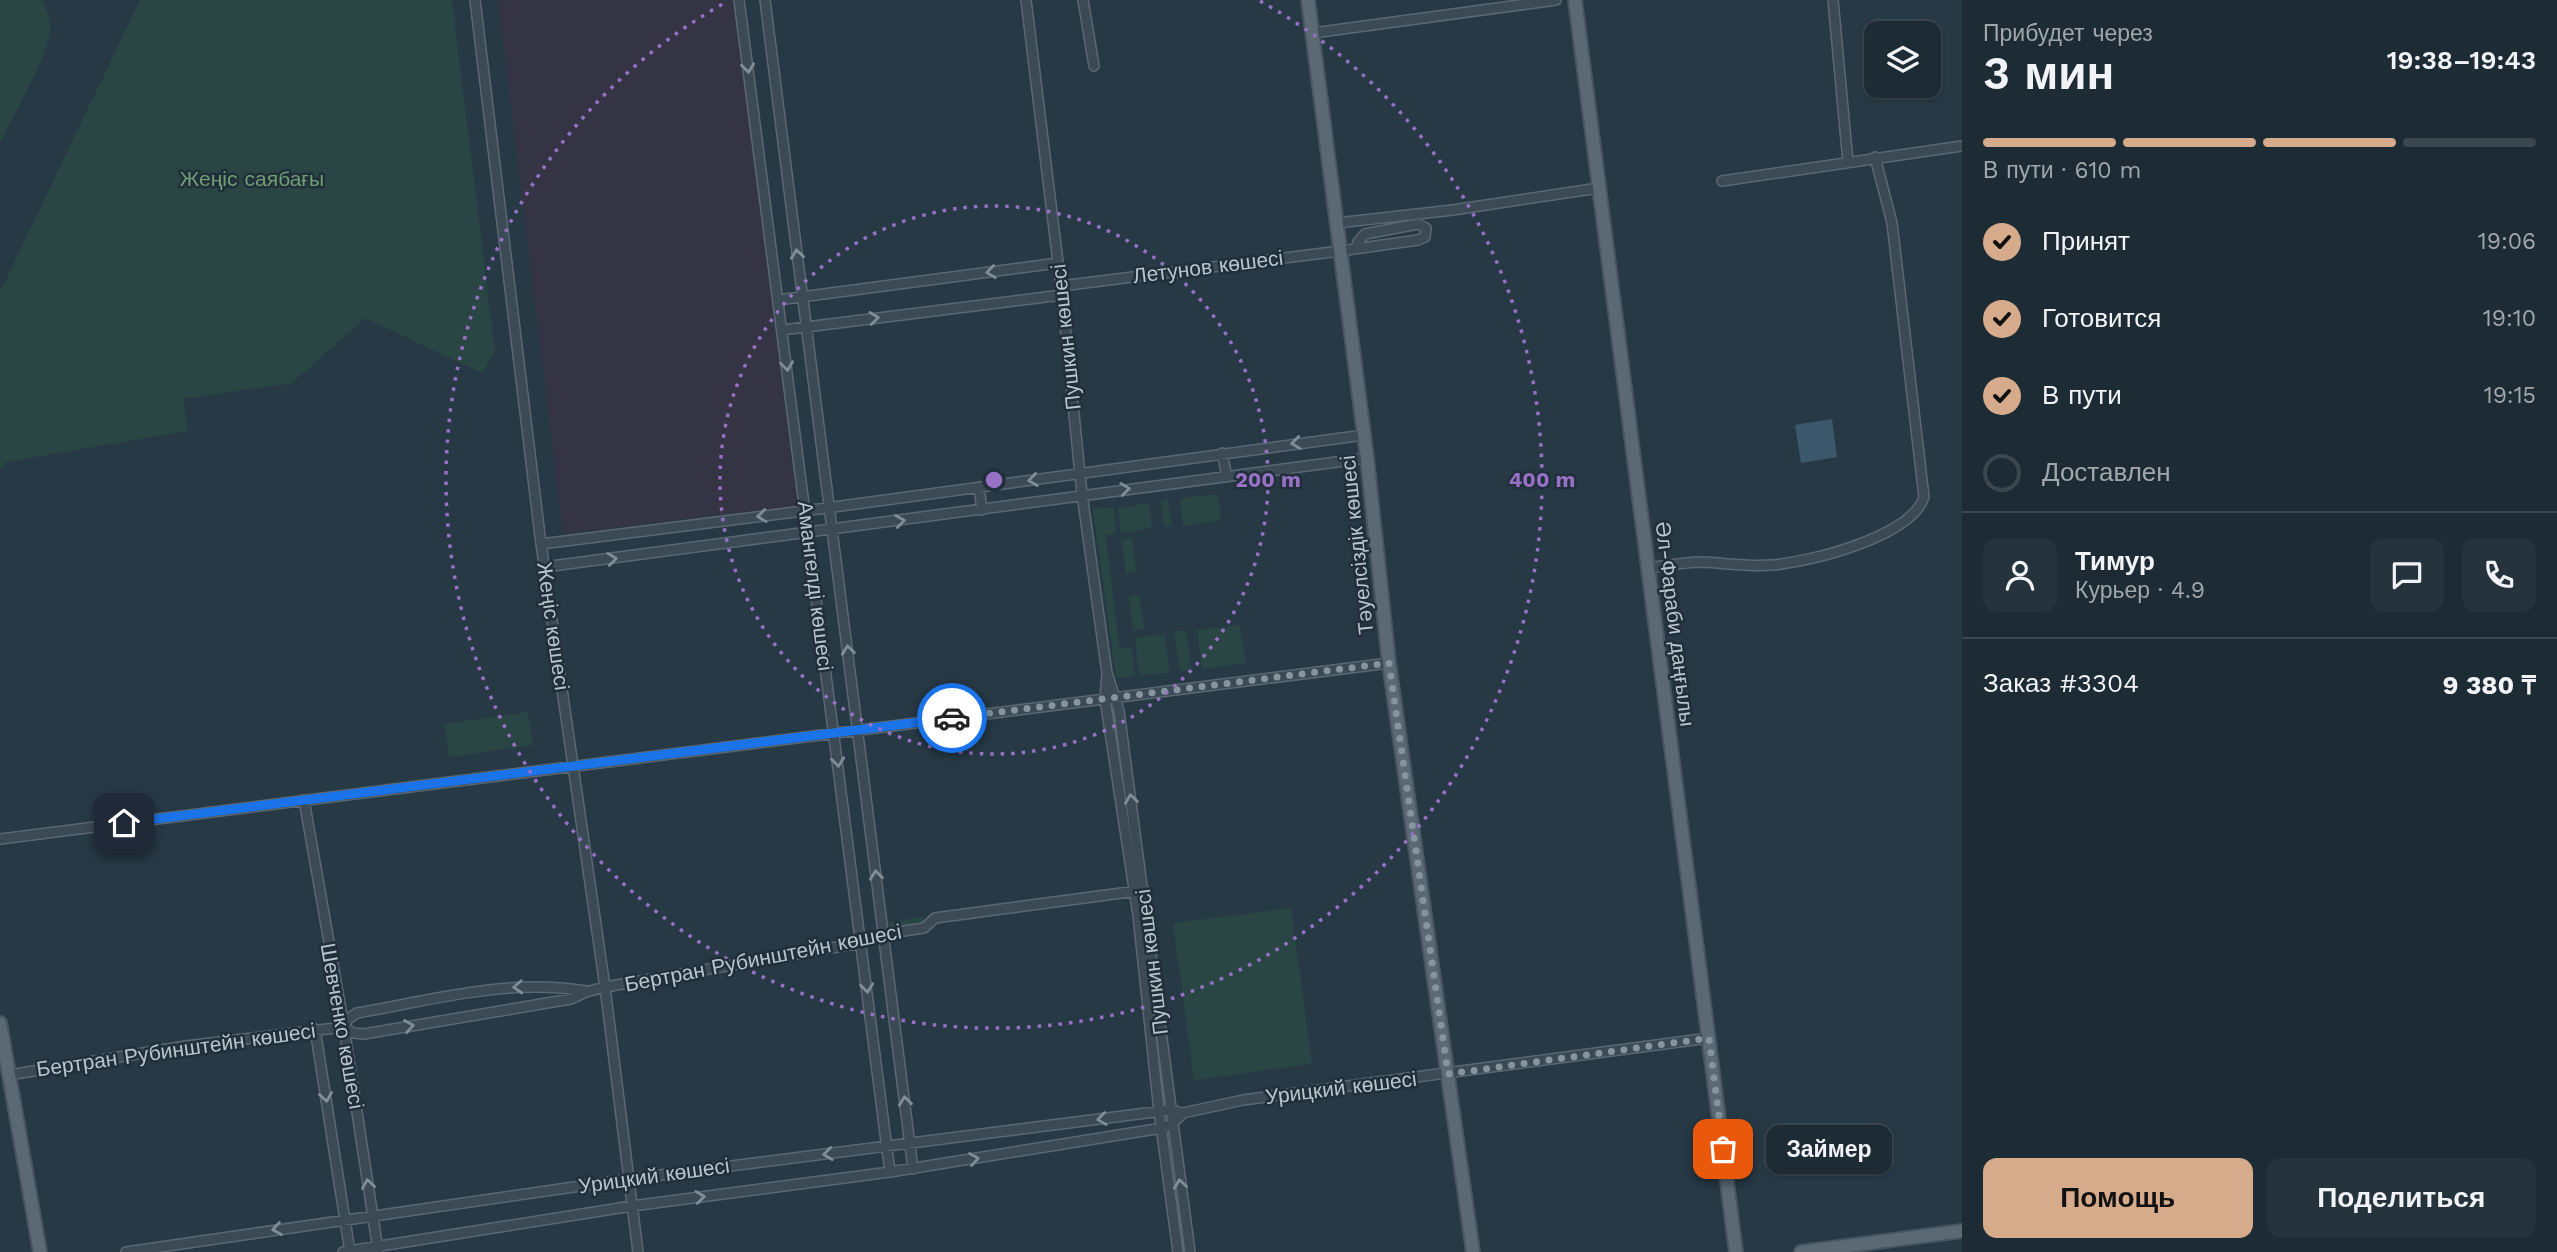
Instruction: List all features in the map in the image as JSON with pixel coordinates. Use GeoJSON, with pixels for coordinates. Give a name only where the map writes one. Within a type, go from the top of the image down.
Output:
{"type":"FeatureCollection","features":[{"type":"Feature","properties":{"kind":"main road","name":"Тәуелсіздік көшесі"},"geometry":{"type":"LineString","coordinates":[[1308,0],[1367,458],[1389,663],[1473,1252]]}},
{"type":"Feature","properties":{"kind":"main road","name":"Әл-Фараби даңғылы"},"geometry":{"type":"LineString","coordinates":[[1574,0],[1736,1252]]}},
{"type":"Feature","properties":{"kind":"main road"},"geometry":{"type":"LineString","coordinates":[[0,1023],[40,1252]]}},
{"type":"Feature","properties":{"kind":"main road"},"geometry":{"type":"LineString","coordinates":[[1801,1252],[1962,1231]]}},
{"type":"Feature","properties":{"kind":"street","name":"Жеңіс көшесі"},"geometry":{"type":"LineString","coordinates":[[475,0],[541,544],[605,987],[638,1252]]}},
{"type":"Feature","properties":{"kind":"street","name":"Амангелді көшесі"},"geometry":{"type":"LineString","coordinates":[[739,0],[890,1172]]}},
{"type":"Feature","properties":{"kind":"street","name":"Амангелді көшесі"},"geometry":{"type":"LineString","coordinates":[[765,0],[914,1169]]}},
{"type":"Feature","properties":{"kind":"street","name":"Пушкин көшесі"},"geometry":{"type":"LineString","coordinates":[[1026,0],[1062,291],[1082,494],[1107,673],[1116,698],[1167,1126],[1178,1252]]}},
{"type":"Feature","properties":{"kind":"street"},"geometry":{"type":"LineString","coordinates":[[1083,0],[1094,66]]}},
{"type":"Feature","properties":{"kind":"street"},"geometry":{"type":"LineString","coordinates":[[1313,33],[1556,0]]}},
{"type":"Feature","properties":{"kind":"street"},"geometry":{"type":"LineString","coordinates":[[1833,0],[1848,162]]}},
{"type":"Feature","properties":{"kind":"street"},"geometry":{"type":"LineString","coordinates":[[1722,181],[1962,146]]}},
{"type":"Feature","properties":{"kind":"street"},"geometry":{"type":"LineString","coordinates":[[1648,568],[1698,562],[1771,565],[1827,555],[1903,523],[1920,508],[1924,497],[1892,223],[1875,157]]}},
{"type":"Feature","properties":{"kind":"street"},"geometry":{"type":"LineString","coordinates":[[1337,223],[1453,210],[1599,188]]}},
{"type":"Feature","properties":{"kind":"street","name":"Летунов көшесі"},"geometry":{"type":"LineString","coordinates":[[782,330],[1062,291],[1340,251],[1356,249],[1418,240],[1425,237],[1426,228],[1418,224],[1365,234],[1356,249]]}},
{"type":"Feature","properties":{"kind":"street"},"geometry":{"type":"LineString","coordinates":[[778,300],[1058,263]]}},
{"type":"Feature","properties":{"kind":"street"},"geometry":{"type":"LineString","coordinates":[[541,544],[830,508],[1364,435]]}},
{"type":"Feature","properties":{"kind":"street"},"geometry":{"type":"LineString","coordinates":[[1222,453],[1227,477]]}},
{"type":"Feature","properties":{"kind":"street"},"geometry":{"type":"LineString","coordinates":[[544,567],[1367,458]]}},
{"type":"Feature","properties":{"kind":"street"},"geometry":{"type":"LineString","coordinates":[[979,487],[982,510]]}},
{"type":"Feature","properties":{"kind":"street"},"geometry":{"type":"LineString","coordinates":[[0,839],[1389,663]]}},
{"type":"Feature","properties":{"kind":"street","name":"Пушкин көшесі"},"geometry":{"type":"LineString","coordinates":[[1107,673],[1105,699],[1139,891]]}},
{"type":"Feature","properties":{"kind":"street","name":"Шевченко көшесі"},"geometry":{"type":"LineString","coordinates":[[304,800],[344,1027],[378,1250]]}},
{"type":"Feature","properties":{"kind":"street","name":"Бертран Рубинштейн көшесі"},"geometry":{"type":"LineString","coordinates":[[9,1075],[186,1046],[315,1029],[344,1027],[353,1033],[364,1034],[571,999],[605,987],[861,943],[883,934],[924,928],[935,918],[1139,891]]}},
{"type":"Feature","properties":{"kind":"street"},"geometry":{"type":"LineString","coordinates":[[344,1027],[348,1019],[357,1013],[498,988],[556,986],[586,992]]}},
{"type":"Feature","properties":{"kind":"street","name":"Шевченко көшесі"},"geometry":{"type":"LineString","coordinates":[[315,1029],[345,1219],[347,1252]]}},
{"type":"Feature","properties":{"kind":"street","name":"Урицкий көшесі"},"geometry":{"type":"LineString","coordinates":[[126,1252],[629,1179],[1165,1110],[1183,1114],[1243,1100],[1709,1038]]}},
{"type":"Feature","properties":{"kind":"street"},"geometry":{"type":"LineString","coordinates":[[1167,1126],[1183,1114]]}},
{"type":"Feature","properties":{"kind":"street","name":"Пушкин көшесі"},"geometry":{"type":"LineString","coordinates":[[1167,1126],[1190,1252]]}},
{"type":"Feature","properties":{"kind":"street","name":"Урицкий көшесі"},"geometry":{"type":"LineString","coordinates":[[347,1252],[378,1250],[632,1206],[914,1169],[1167,1126]]}},
{"type":"Feature","properties":{"kind":"shaded area"},"geometry":{"type":"Polygon","coordinates":[[[498,0],[735,0],[797,506],[563,534],[498,0]]]}},
{"type":"Feature","properties":{"kind":"shaded area"},"geometry":{"type":"Polygon","coordinates":[[[1832,419],[1837,457],[1801,463],[1795,425],[1832,419]]]}},
{"type":"Feature","properties":{"kind":"green space"},"geometry":{"type":"Polygon","coordinates":[[[0,0],[41,0],[50,27],[43,56],[0,143],[0,0]]]}},
{"type":"Feature","properties":{"kind":"green space","name":"Жеңіс саябағы"},"geometry":{"type":"Polygon","coordinates":[[[140,0],[452,0],[495,352],[482,373],[365,318],[292,383],[183,399],[188,431],[6,462],[0,469],[0,292],[140,0]]]}},
{"type":"Feature","properties":{"kind":"green space"},"geometry":{"type":"Polygon","coordinates":[[[1218,494],[1221,520],[1183,526],[1180,498],[1218,494]]]}},
{"type":"Feature","properties":{"kind":"green space"},"geometry":{"type":"Polygon","coordinates":[[[1168,499],[1172,526],[1164,527],[1161,501],[1168,499]]]}},
{"type":"Feature","properties":{"kind":"green space"},"geometry":{"type":"Polygon","coordinates":[[[1149,503],[1152,528],[1121,533],[1118,508],[1149,503]]]}},
{"type":"Feature","properties":{"kind":"green space"},"geometry":{"type":"Polygon","coordinates":[[[1114,507],[1116,533],[1106,535],[1119,648],[1132,647],[1135,676],[1116,678],[1093,509],[1114,507]]]}},
{"type":"Feature","properties":{"kind":"green space"},"geometry":{"type":"Polygon","coordinates":[[[1132,537],[1136,571],[1126,574],[1122,540],[1132,537]]]}},
{"type":"Feature","properties":{"kind":"green space"},"geometry":{"type":"Polygon","coordinates":[[[1139,595],[1144,629],[1133,631],[1129,597],[1139,595]]]}},
{"type":"Feature","properties":{"kind":"green space"},"geometry":{"type":"Polygon","coordinates":[[[1240,625],[1246,663],[1202,669],[1197,630],[1240,625]]]}},
{"type":"Feature","properties":{"kind":"green space"},"geometry":{"type":"Polygon","coordinates":[[[1186,630],[1191,670],[1180,671],[1174,631],[1186,630]]]}},
{"type":"Feature","properties":{"kind":"green space"},"geometry":{"type":"Polygon","coordinates":[[[1165,634],[1170,673],[1139,675],[1135,638],[1165,634]]]}},
{"type":"Feature","properties":{"kind":"green space"},"geometry":{"type":"Polygon","coordinates":[[[528,712],[533,745],[449,757],[444,724],[528,712]]]}},
{"type":"Feature","properties":{"kind":"green space"},"geometry":{"type":"Polygon","coordinates":[[[1291,908],[1312,1064],[1194,1080],[1173,923],[1291,908]]]}},
{"type":"Feature","properties":{"kind":"green space"},"geometry":{"type":"Polygon","coordinates":[[[922,917],[923,923],[890,928],[889,922],[922,917]]]}},
{"type":"Feature","properties":{"kind":"way so far"},"geometry":{"type":"LineString","coordinates":[[952,718],[1389,663],[1448,1074],[1709,1038],[1723,1149]]}},
{"type":"Feature","properties":{"kind":"place","name":"Займер"},"geometry":{"type":"Point","coordinates":[1723,1149]}},
{"type":"Feature","properties":{"kind":"route"},"geometry":{"type":"LineString","coordinates":[[124,823],[952,718]]}}]}
